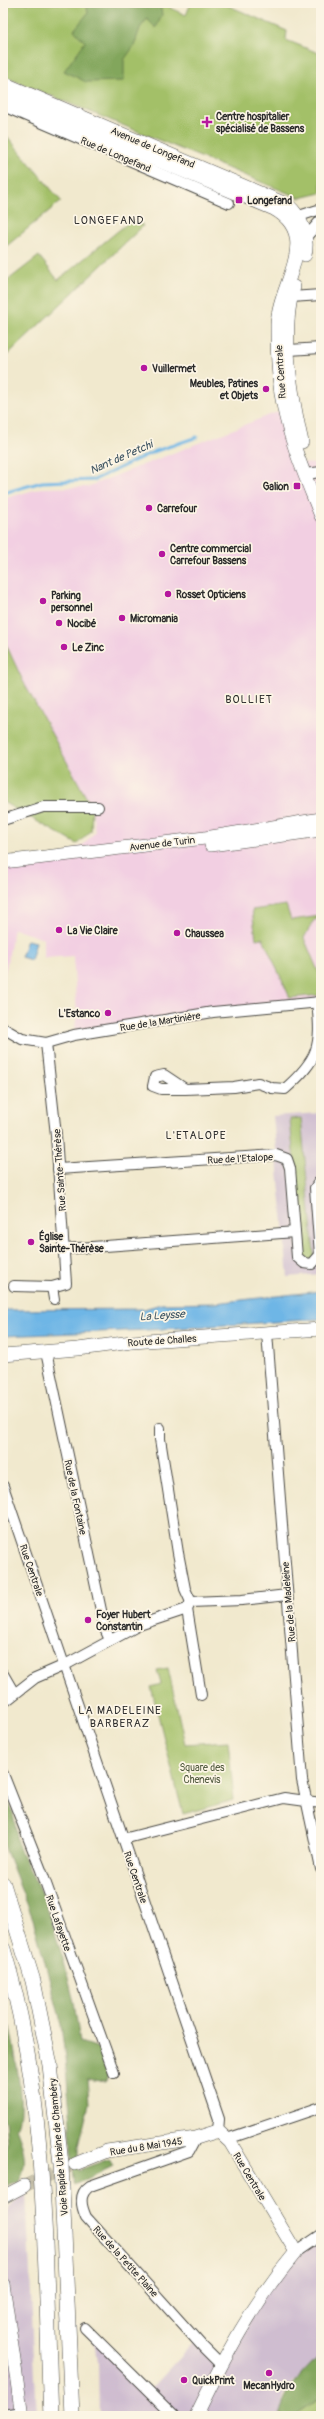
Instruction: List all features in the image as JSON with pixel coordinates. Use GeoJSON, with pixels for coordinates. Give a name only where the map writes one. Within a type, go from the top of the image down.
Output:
{"type":"FeatureCollection","features":[{"type":"Feature","properties":{"kind":"highway","name":"Voie Rapide Urbaine de Chambéry"},"geometry":{"type":"LineString","coordinates":[[3,1884],[33,1981],[51,2072],[61,2164],[72,2416]]}},
{"type":"Feature","properties":{"kind":"highway","name":"Voie Rapide Urbaine de Chambéry"},"geometry":{"type":"LineString","coordinates":[[3,1949],[24,2037],[36,2128],[51,2416]]}},
{"type":"Feature","properties":{"kind":"main road","name":"Avenue de Longefand"},"geometry":{"type":"LineString","coordinates":[[3,83],[288,205],[298,228]]}},
{"type":"Feature","properties":{"kind":"main road","name":"Avenue de Longefand"},"geometry":{"type":"LineString","coordinates":[[3,96],[274,209],[298,228]]}},
{"type":"Feature","properties":{"kind":"main road","name":"Rue Centrale"},"geometry":{"type":"LineString","coordinates":[[298,228],[305,253],[287,313],[293,403],[302,443],[321,493]]}},
{"type":"Feature","properties":{"kind":"main road","name":"Rue Centrale"},"geometry":{"type":"LineString","coordinates":[[298,228],[296,258],[279,305],[277,325],[282,403],[313,473],[321,516]]}},
{"type":"Feature","properties":{"kind":"main road","name":"Avenue de Turin"},"geometry":{"type":"LineString","coordinates":[[3,862],[205,838],[321,819]]}},
{"type":"Feature","properties":{"kind":"main road","name":"Avenue de Turin"},"geometry":{"type":"LineString","coordinates":[[3,871],[321,830]]}},
{"type":"Feature","properties":{"kind":"main road"},"geometry":{"type":"LineString","coordinates":[[91,860],[120,848]]}},
{"type":"Feature","properties":{"kind":"main road","name":"Route de Challes"},"geometry":{"type":"LineString","coordinates":[[3,1355],[46,1352],[132,1342],[321,1329]]}},
{"type":"Feature","properties":{"kind":"main road","name":"Rue Centrale"},"geometry":{"type":"LineString","coordinates":[[223,2135],[296,2252]]}},
{"type":"Feature","properties":{"kind":"main road","name":"Rue du 8 Mai 1945"},"geometry":{"type":"LineString","coordinates":[[75,2164],[107,2152],[125,2148],[223,2135]]}},
{"type":"Feature","properties":{"kind":"main road"},"geometry":{"type":"LineString","coordinates":[[3,2197],[24,2186]]}},
{"type":"Feature","properties":{"kind":"main road"},"geometry":{"type":"LineString","coordinates":[[196,2416],[248,2314],[274,2277],[296,2252]]}},
{"type":"Feature","properties":{"kind":"main road"},"geometry":{"type":"LineString","coordinates":[[3,2284],[22,2414]]}},
{"type":"Feature","properties":{"kind":"street","name":"Rue de Longefand"},"geometry":{"type":"LineString","coordinates":[[3,106],[229,203]]}},
{"type":"Feature","properties":{"kind":"street"},"geometry":{"type":"LineString","coordinates":[[298,228],[321,208]]}},
{"type":"Feature","properties":{"kind":"street"},"geometry":{"type":"LineString","coordinates":[[298,228],[321,220]]}},
{"type":"Feature","properties":{"kind":"street"},"geometry":{"type":"LineString","coordinates":[[291,297],[321,295]]}},
{"type":"Feature","properties":{"kind":"street"},"geometry":{"type":"LineString","coordinates":[[289,350],[321,348]]}},
{"type":"Feature","properties":{"kind":"street"},"geometry":{"type":"LineString","coordinates":[[3,820],[43,807],[98,807]]}},
{"type":"Feature","properties":{"kind":"street"},"geometry":{"type":"LineString","coordinates":[[186,1089],[234,1087],[258,1083],[272,1088],[285,1089],[300,1075],[316,1053],[320,1032],[319,1002]]}},
{"type":"Feature","properties":{"kind":"street","name":"Rue de la Martinière"},"geometry":{"type":"LineString","coordinates":[[3,1028],[22,1039],[46,1043],[74,1035],[214,1012],[319,1002]]}},
{"type":"Feature","properties":{"kind":"street","name":"Rue Sainte-Thérèse"},"geometry":{"type":"LineString","coordinates":[[46,1043],[65,1249],[66,1283],[52,1287]]}},
{"type":"Feature","properties":{"kind":"street","name":"Rue de l'Etalope"},"geometry":{"type":"LineString","coordinates":[[58,1169],[276,1155],[286,1159],[290,1168],[297,1257],[304,1263],[312,1264],[320,1255],[315,1188],[321,1179]]}},
{"type":"Feature","properties":{"kind":"street"},"geometry":{"type":"LineString","coordinates":[[65,1249],[295,1232]]}},
{"type":"Feature","properties":{"kind":"street"},"geometry":{"type":"LineString","coordinates":[[14,1286],[52,1287],[54,1299]]}},
{"type":"Feature","properties":{"kind":"street","name":"Rue de la Madeleine"},"geometry":{"type":"LineString","coordinates":[[267,1333],[287,1595],[306,1802],[321,1869]]}},
{"type":"Feature","properties":{"kind":"street","name":"Rue de la Fontaine"},"geometry":{"type":"LineString","coordinates":[[46,1352],[68,1465],[105,1629],[110,1640]]}},
{"type":"Feature","properties":{"kind":"street"},"geometry":{"type":"LineString","coordinates":[[160,1428],[160,1439],[178,1553],[189,1605],[201,1695]]}},
{"type":"Feature","properties":{"kind":"street","name":"Rue Centrale"},"geometry":{"type":"LineString","coordinates":[[3,1486],[219,2119],[223,2135]]}},
{"type":"Feature","properties":{"kind":"street"},"geometry":{"type":"LineString","coordinates":[[3,1703],[14,1692],[35,1678],[65,1665],[139,1625],[189,1605],[287,1595]]}},
{"type":"Feature","properties":{"kind":"street"},"geometry":{"type":"LineString","coordinates":[[3,1674],[14,1692]]}},
{"type":"Feature","properties":{"kind":"street","name":"Rue Lafayette"},"geometry":{"type":"LineString","coordinates":[[3,1774],[41,1870],[114,2073]]}},
{"type":"Feature","properties":{"kind":"street"},"geometry":{"type":"LineString","coordinates":[[123,1839],[284,1798],[321,1803]]}},
{"type":"Feature","properties":{"kind":"street"},"geometry":{"type":"LineString","coordinates":[[223,2135],[321,2107]]}},
{"type":"Feature","properties":{"kind":"street","name":"Rue de la Petite Plaine"},"geometry":{"type":"LineString","coordinates":[[196,2138],[189,2151],[84,2190],[82,2208],[86,2217],[221,2365]]}},
{"type":"Feature","properties":{"kind":"street"},"geometry":{"type":"LineString","coordinates":[[296,2252],[321,2235]]}},
{"type":"Feature","properties":{"kind":"street"},"geometry":{"type":"LineString","coordinates":[[84,2328],[174,2416]]}},
{"type":"Feature","properties":{"kind":"street"},"geometry":{"type":"LineString","coordinates":[[3,2415],[22,2414]]}},
{"type":"Feature","properties":{"kind":"shaded area"},"geometry":{"type":"Polygon","coordinates":[[[280,411],[295,463],[321,464],[321,1002],[74,1035],[77,1014],[73,956],[44,958],[44,939],[14,929],[3,983],[3,867],[52,861],[83,845],[95,832],[92,808],[23,681],[3,635],[3,499],[41,488],[87,487],[280,411]]]}},
{"type":"Feature","properties":{"kind":"shaded area"},"geometry":{"type":"Polygon","coordinates":[[[321,1113],[321,1274],[288,1277],[273,1116],[321,1113]]]}},
{"type":"Feature","properties":{"kind":"shaded area"},"geometry":{"type":"Polygon","coordinates":[[[26,2192],[37,2416],[3,2416],[3,2223],[10,2207],[26,2192]]]}},
{"type":"Feature","properties":{"kind":"shaded area"},"geometry":{"type":"Polygon","coordinates":[[[321,2235],[321,2354],[293,2383],[284,2397],[279,2416],[99,2416],[98,2363],[96,2346],[88,2332],[148,2391],[196,2340],[221,2365],[274,2277],[321,2235]]]}},
{"type":"Feature","properties":{"kind":"green space","name":"Centre hospitalier spécialisé de Bassens"},"geometry":{"type":"Polygon","coordinates":[[[3,3],[172,3],[170,8],[186,15],[191,3],[222,3],[287,31],[286,40],[321,54],[321,193],[300,198],[3,76],[3,3]]]}},
{"type":"Feature","properties":{"kind":"green space"},"geometry":{"type":"Polygon","coordinates":[[[86,3],[160,3],[162,15],[156,28],[147,19],[140,28],[134,46],[124,60],[124,81],[86,82],[64,71],[85,42],[74,30],[88,13],[86,3]]]}},
{"type":"Feature","properties":{"kind":"green space"},"geometry":{"type":"Polygon","coordinates":[[[6,135],[61,201],[3,249],[3,138],[6,135]]]}},
{"type":"Feature","properties":{"kind":"green space"},"geometry":{"type":"Polygon","coordinates":[[[135,217],[143,226],[3,359],[3,284],[39,256],[58,280],[135,217]]]}},
{"type":"Feature","properties":{"kind":"green space"},"geometry":{"type":"Polygon","coordinates":[[[3,638],[23,681],[92,808],[91,831],[77,844],[3,802],[3,638]]]}},
{"type":"Feature","properties":{"kind":"green space"},"geometry":{"type":"Polygon","coordinates":[[[286,905],[291,920],[321,916],[321,919],[314,920],[304,938],[321,978],[321,995],[290,998],[263,938],[256,939],[252,910],[286,905]]]}},
{"type":"Feature","properties":{"kind":"green space"},"geometry":{"type":"Polygon","coordinates":[[[301,1118],[314,1254],[313,1259],[307,1260],[303,1255],[290,1119],[301,1118]]]}},
{"type":"Feature","properties":{"kind":"green space","name":"Square des Chenevis"},"geometry":{"type":"Polygon","coordinates":[[[168,1668],[185,1744],[228,1741],[234,1800],[183,1814],[151,1687],[161,1684],[157,1670],[168,1668]]]}},
{"type":"Feature","properties":{"kind":"green space"},"geometry":{"type":"Polygon","coordinates":[[[3,1791],[13,1813],[19,1848],[45,1901],[64,1962],[74,2002],[80,2042],[98,2048],[108,2074],[106,2082],[87,2079],[89,2103],[79,2146],[79,2170],[109,2159],[113,2166],[75,2185],[71,2156],[71,2123],[60,2018],[33,1919],[3,1843],[3,1791]]]}},
{"type":"Feature","properties":{"kind":"green space"},"geometry":{"type":"Polygon","coordinates":[[[10,2026],[17,2064],[20,2093],[19,2119],[16,2128],[23,2149],[24,2163],[18,2183],[5,2186],[3,2153],[7,2144],[5,2121],[3,2119],[3,2037],[10,2026]]]}},
{"type":"Feature","properties":{"kind":"green space"},"geometry":{"type":"Polygon","coordinates":[[[321,2354],[321,2398],[293,2416],[279,2416],[286,2397],[291,2389],[301,2375],[321,2354]]]}},
{"type":"Feature","properties":{"kind":"green space"},"geometry":{"type":"Polygon","coordinates":[[[321,2398],[321,2416],[293,2416],[321,2398]]]}},
{"type":"Feature","properties":{"kind":"water"},"geometry":{"type":"Polygon","coordinates":[[[27,940],[36,942],[31,960],[21,957],[27,940]]]}},
{"type":"Feature","properties":{"kind":"water","name":"La Leysse"},"geometry":{"type":"Polygon","coordinates":[[[321,1291],[321,1319],[147,1330],[3,1336],[4,1310],[144,1309],[161,1304],[215,1303],[321,1291]]]}},
{"type":"Feature","properties":{"kind":"waterway","name":"Nant de Petchi"},"geometry":{"type":"LineString","coordinates":[[3,493],[42,482],[94,480],[153,452],[197,437]]}},
{"type":"Feature","properties":{"kind":"tunnel"},"geometry":{"type":"LineString","coordinates":[[24,2186],[70,2166]]}},
{"type":"Feature","properties":{"kind":"place","name":"Centre hospitalier spécialisé de Bassens"},"geometry":{"type":"Point","coordinates":[207,122]}},
{"type":"Feature","properties":{"kind":"place","name":"Longefand"},"geometry":{"type":"Point","coordinates":[239,200]}},
{"type":"Feature","properties":{"kind":"place","name":"Vuillermet"},"geometry":{"type":"Point","coordinates":[144,368]}},
{"type":"Feature","properties":{"kind":"place","name":"Meubles, Patines et Objets"},"geometry":{"type":"Point","coordinates":[266,389]}},
{"type":"Feature","properties":{"kind":"place","name":"Galion"},"geometry":{"type":"Point","coordinates":[297,486]}},
{"type":"Feature","properties":{"kind":"place","name":"Carrefour"},"geometry":{"type":"Point","coordinates":[149,508]}},
{"type":"Feature","properties":{"kind":"place","name":"Centre commercial Carrefour Bassens"},"geometry":{"type":"Point","coordinates":[162,554]}},
{"type":"Feature","properties":{"kind":"place","name":"Rosset Opticiens"},"geometry":{"type":"Point","coordinates":[168,594]}},
{"type":"Feature","properties":{"kind":"place","name":"Parking personnel"},"geometry":{"type":"Point","coordinates":[43,601]}},
{"type":"Feature","properties":{"kind":"place","name":"Micromania"},"geometry":{"type":"Point","coordinates":[122,618]}},
{"type":"Feature","properties":{"kind":"place","name":"Nocibé"},"geometry":{"type":"Point","coordinates":[59,623]}},
{"type":"Feature","properties":{"kind":"place","name":"Le Zinc"},"geometry":{"type":"Point","coordinates":[64,647]}},
{"type":"Feature","properties":{"kind":"place","name":"La Vie Claire"},"geometry":{"type":"Point","coordinates":[59,930]}},
{"type":"Feature","properties":{"kind":"place","name":"Chaussea"},"geometry":{"type":"Point","coordinates":[177,933]}},
{"type":"Feature","properties":{"kind":"place","name":"L'Estanco"},"geometry":{"type":"Point","coordinates":[108,1013]}},
{"type":"Feature","properties":{"kind":"place","name":"Église Sainte-Thérèse"},"geometry":{"type":"Point","coordinates":[31,1242]}},
{"type":"Feature","properties":{"kind":"place","name":"Foyer Hubert Constantin"},"geometry":{"type":"Point","coordinates":[88,1620]}},
{"type":"Feature","properties":{"kind":"place","name":"MecanHydro"},"geometry":{"type":"Point","coordinates":[269,2373]}},
{"type":"Feature","properties":{"kind":"place","name":"QuickPrint"},"geometry":{"type":"Point","coordinates":[184,2380]}},
{"type":"Feature","properties":{"kind":"district","name":"LONGEFAND"},"geometry":{"type":"Point","coordinates":[109,220]}},
{"type":"Feature","properties":{"kind":"district","name":"BOLLIET"},"geometry":{"type":"Point","coordinates":[249,699]}},
{"type":"Feature","properties":{"kind":"district","name":"L'ETALOPE"},"geometry":{"type":"Point","coordinates":[196,1135]}},
{"type":"Feature","properties":{"kind":"district","name":"LA MADELEINE BARBERAZ"},"geometry":{"type":"Point","coordinates":[120,1716]}}]}
